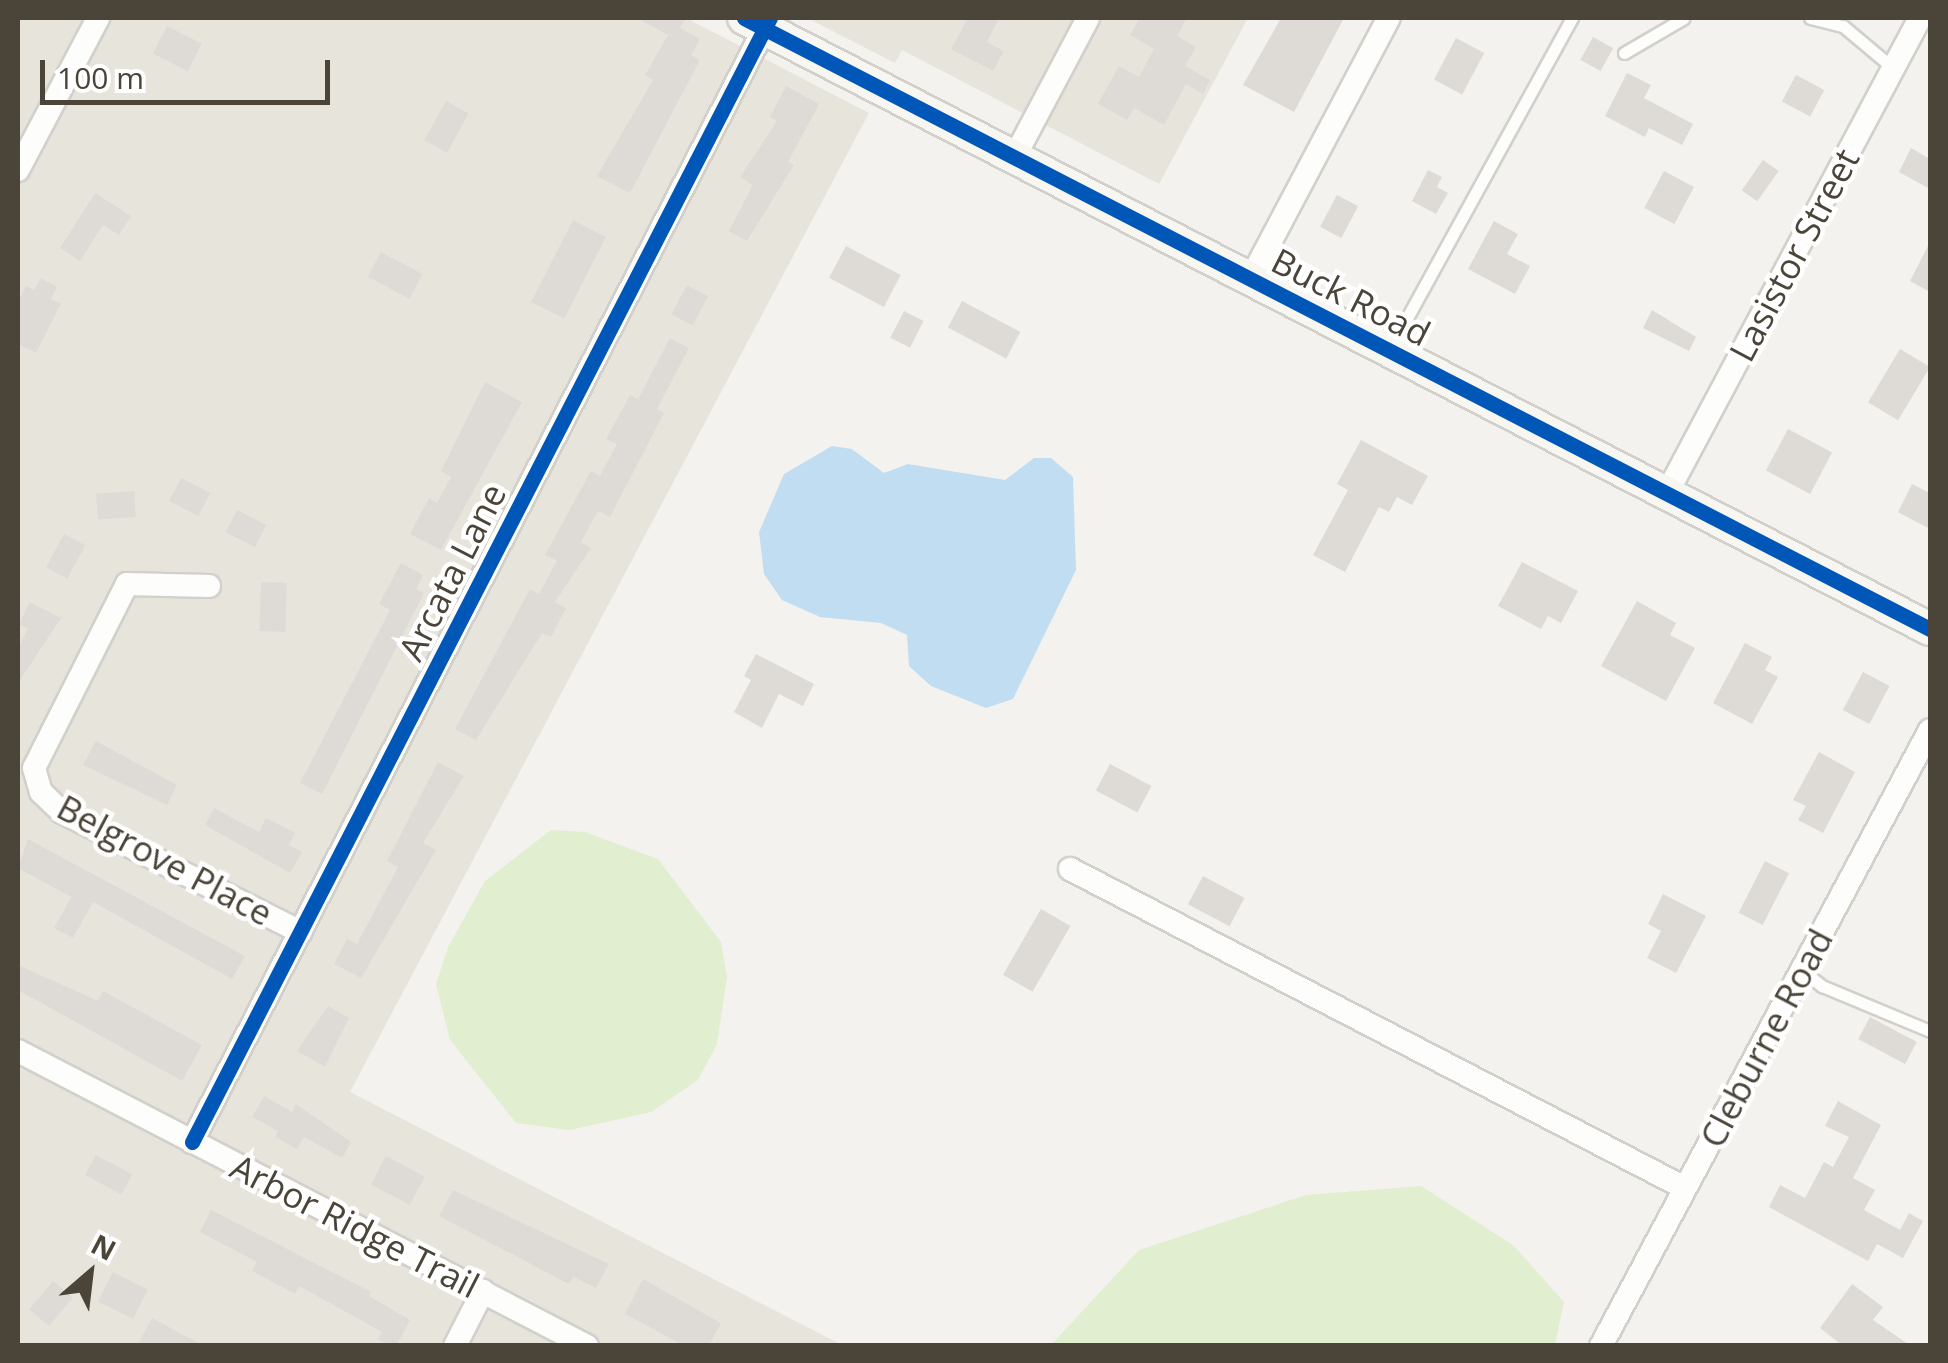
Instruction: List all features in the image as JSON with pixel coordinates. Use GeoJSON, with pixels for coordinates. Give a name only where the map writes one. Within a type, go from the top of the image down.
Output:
{"type":"FeatureCollection","features":[{"type":"Feature","properties":{"kind":"street"},"geometry":{"type":"LineString","coordinates":[[18,170],[98,18]]}},
{"type":"Feature","properties":{"kind":"street"},"geometry":{"type":"LineString","coordinates":[[1014,158],[1088,18]]}},
{"type":"Feature","properties":{"kind":"street"},"geometry":{"type":"LineString","coordinates":[[1250,280],[1390,18]]}},
{"type":"Feature","properties":{"kind":"street","name":"Lasistor Street"},"geometry":{"type":"LineString","coordinates":[[1667,492],[1920,18]]}},
{"type":"Feature","properties":{"kind":"street","name":"Buck Road"},"geometry":{"type":"LineString","coordinates":[[760,21],[1014,158],[1930,628]]}},
{"type":"Feature","properties":{"kind":"street","name":"Arcata Lane"},"geometry":{"type":"LineString","coordinates":[[192,1142],[760,21]]}},
{"type":"Feature","properties":{"kind":"street","name":"Belgrove Place"},"geometry":{"type":"LineString","coordinates":[[209,586],[127,584],[34,768],[42,792],[62,812],[301,932]]}},
{"type":"Feature","properties":{"kind":"street","name":"Cleburne Road"},"geometry":{"type":"LineString","coordinates":[[1601,1346],[1930,730]]}},
{"type":"Feature","properties":{"kind":"street"},"geometry":{"type":"LineString","coordinates":[[1070,869],[1685,1188]]}},
{"type":"Feature","properties":{"kind":"street","name":"Arbor Ridge Trail"},"geometry":{"type":"LineString","coordinates":[[18,1051],[587,1346]]}},
{"type":"Feature","properties":{"kind":"street"},"geometry":{"type":"LineString","coordinates":[[454,1346],[482,1291]]}},
{"type":"Feature","properties":{"kind":"lane"},"geometry":{"type":"LineString","coordinates":[[1389,350],[1572,18]]}},
{"type":"Feature","properties":{"kind":"lane"},"geometry":{"type":"LineString","coordinates":[[1624,52],[1684,18]]}},
{"type":"Feature","properties":{"kind":"lane"},"geometry":{"type":"LineString","coordinates":[[1810,18],[1843,26],[1893,68]]}},
{"type":"Feature","properties":{"kind":"lane"},"geometry":{"type":"LineString","coordinates":[[1802,970],[1822,986],[1930,1031]]}},
{"type":"Feature","properties":{"kind":"shaded area"},"geometry":{"type":"Polygon","coordinates":[[[18,18],[686,18],[869,113],[350,1092],[842,1345],[18,1345],[18,18]]]}},
{"type":"Feature","properties":{"kind":"shaded area"},"geometry":{"type":"Polygon","coordinates":[[[807,18],[1248,18],[1159,184],[902,50],[895,63],[807,18]]]}},
{"type":"Feature","properties":{"kind":"green space"},"geometry":{"type":"Polygon","coordinates":[[[551,830],[585,832],[658,859],[721,942],[727,977],[717,1044],[698,1080],[651,1112],[570,1130],[516,1123],[450,1040],[436,984],[448,947],[485,881],[551,830]]]}},
{"type":"Feature","properties":{"kind":"green space"},"geometry":{"type":"Polygon","coordinates":[[[1421,1186],[1513,1245],[1564,1302],[1555,1345],[1051,1345],[1139,1250],[1306,1195],[1421,1186]]]}},
{"type":"Feature","properties":{"kind":"water"},"geometry":{"type":"Polygon","coordinates":[[[832,446],[852,449],[884,473],[908,464],[1005,480],[1034,458],[1051,458],[1073,477],[1076,570],[1013,699],[986,708],[931,686],[909,666],[907,635],[881,623],[820,617],[782,600],[764,574],[759,532],[784,474],[832,446]]]}},
{"type":"Feature","properties":{"kind":"building"},"geometry":{"type":"Polygon","coordinates":[[[637,18],[686,18],[680,28],[700,39],[691,55],[700,60],[630,193],[597,176],[653,80],[645,75],[668,35],[637,18]]]}},
{"type":"Feature","properties":{"kind":"building"},"geometry":{"type":"Polygon","coordinates":[[[968,18],[999,18],[987,42],[1004,51],[993,71],[951,49],[968,18]]]}},
{"type":"Feature","properties":{"kind":"building"},"geometry":{"type":"Polygon","coordinates":[[[1140,18],[1187,18],[1177,36],[1196,47],[1185,66],[1210,80],[1203,94],[1186,84],[1164,125],[1134,108],[1127,120],[1098,104],[1119,66],[1139,77],[1154,49],[1130,35],[1140,18]]]}},
{"type":"Feature","properties":{"kind":"building"},"geometry":{"type":"Polygon","coordinates":[[[1281,18],[1344,18],[1294,112],[1243,85],[1281,18]]]}},
{"type":"Feature","properties":{"kind":"building"},"geometry":{"type":"Polygon","coordinates":[[[167,26],[202,44],[188,71],[153,54],[167,26]]]}},
{"type":"Feature","properties":{"kind":"building"},"geometry":{"type":"Polygon","coordinates":[[[1593,37],[1613,48],[1601,71],[1580,60],[1593,37]]]}},
{"type":"Feature","properties":{"kind":"building"},"geometry":{"type":"Polygon","coordinates":[[[1456,38],[1484,53],[1462,95],[1434,79],[1456,38]]]}},
{"type":"Feature","properties":{"kind":"building"},"geometry":{"type":"Polygon","coordinates":[[[1627,73],[1651,85],[1644,98],[1693,124],[1682,145],[1649,128],[1645,137],[1605,116],[1627,73]]]}},
{"type":"Feature","properties":{"kind":"building"},"geometry":{"type":"Polygon","coordinates":[[[1796,75],[1824,90],[1810,117],[1782,101],[1796,75]]]}},
{"type":"Feature","properties":{"kind":"building"},"geometry":{"type":"Polygon","coordinates":[[[786,86],[819,104],[788,162],[794,165],[747,241],[729,231],[753,185],[740,177],[777,121],[770,117],[786,86]]]}},
{"type":"Feature","properties":{"kind":"building"},"geometry":{"type":"Polygon","coordinates":[[[446,101],[469,114],[447,153],[424,140],[446,101]]]}},
{"type":"Feature","properties":{"kind":"building"},"geometry":{"type":"Polygon","coordinates":[[[1911,148],[1930,159],[1930,189],[1899,172],[1911,148]]]}},
{"type":"Feature","properties":{"kind":"building"},"geometry":{"type":"Polygon","coordinates":[[[1763,160],[1779,171],[1757,201],[1742,190],[1763,160]]]}},
{"type":"Feature","properties":{"kind":"building"},"geometry":{"type":"Polygon","coordinates":[[[1428,170],[1442,177],[1437,187],[1448,193],[1436,214],[1412,201],[1428,170]]]}},
{"type":"Feature","properties":{"kind":"building"},"geometry":{"type":"Polygon","coordinates":[[[1664,171],[1694,187],[1674,224],[1644,208],[1664,171]]]}},
{"type":"Feature","properties":{"kind":"building"},"geometry":{"type":"Polygon","coordinates":[[[95,193],[131,216],[119,235],[103,225],[80,261],[60,248],[95,193]]]}},
{"type":"Feature","properties":{"kind":"building"},"geometry":{"type":"Polygon","coordinates":[[[1337,195],[1358,206],[1341,238],[1320,227],[1337,195]]]}},
{"type":"Feature","properties":{"kind":"building"},"geometry":{"type":"Polygon","coordinates":[[[573,220],[606,237],[564,319],[531,302],[573,220]]]}},
{"type":"Feature","properties":{"kind":"building"},"geometry":{"type":"Polygon","coordinates":[[[1494,221],[1518,234],[1507,254],[1530,266],[1515,294],[1468,269],[1494,221]]]}},
{"type":"Feature","properties":{"kind":"building"},"geometry":{"type":"Polygon","coordinates":[[[1930,242],[1930,292],[1910,281],[1930,242]]]}},
{"type":"Feature","properties":{"kind":"building"},"geometry":{"type":"Polygon","coordinates":[[[846,246],[901,275],[884,307],[829,278],[846,246]]]}},
{"type":"Feature","properties":{"kind":"building"},"geometry":{"type":"Polygon","coordinates":[[[381,252],[422,274],[409,299],[368,277],[381,252]]]}},
{"type":"Feature","properties":{"kind":"building"},"geometry":{"type":"Polygon","coordinates":[[[41,278],[57,287],[51,299],[61,304],[36,353],[18,344],[18,302],[26,286],[34,290],[41,278]]]}},
{"type":"Feature","properties":{"kind":"building"},"geometry":{"type":"Polygon","coordinates":[[[687,285],[708,296],[693,325],[672,314],[687,285]]]}},
{"type":"Feature","properties":{"kind":"building"},"geometry":{"type":"Polygon","coordinates":[[[962,301],[1020,332],[1006,358],[948,327],[962,301]]]}},
{"type":"Feature","properties":{"kind":"building"},"geometry":{"type":"Polygon","coordinates":[[[1652,310],[1696,337],[1689,351],[1643,328],[1652,310]]]}},
{"type":"Feature","properties":{"kind":"building"},"geometry":{"type":"Polygon","coordinates":[[[904,311],[924,321],[910,348],[890,338],[904,311]]]}},
{"type":"Feature","properties":{"kind":"building"},"geometry":{"type":"Polygon","coordinates":[[[670,338],[689,348],[657,409],[664,413],[610,517],[598,511],[581,542],[591,548],[555,602],[566,608],[551,637],[542,633],[476,740],[455,729],[530,589],[539,594],[557,561],[545,555],[591,471],[600,476],[617,444],[606,439],[630,395],[638,399],[670,338]]]}},
{"type":"Feature","properties":{"kind":"building"},"geometry":{"type":"Polygon","coordinates":[[[1900,349],[1930,367],[1898,420],[1868,402],[1900,349]]]}},
{"type":"Feature","properties":{"kind":"building"},"geometry":{"type":"Polygon","coordinates":[[[485,382],[522,402],[441,550],[410,534],[429,498],[437,503],[451,477],[441,471],[485,382]]]}},
{"type":"Feature","properties":{"kind":"building"},"geometry":{"type":"Polygon","coordinates":[[[1788,429],[1832,452],[1810,494],[1766,470],[1788,429]]]}},
{"type":"Feature","properties":{"kind":"building"},"geometry":{"type":"Polygon","coordinates":[[[1361,440],[1428,476],[1412,505],[1397,497],[1389,512],[1379,507],[1345,572],[1313,555],[1348,490],[1337,484],[1361,440]]]}},
{"type":"Feature","properties":{"kind":"building"},"geometry":{"type":"Polygon","coordinates":[[[181,478],[210,493],[199,516],[169,501],[181,478]]]}},
{"type":"Feature","properties":{"kind":"building"},"geometry":{"type":"Polygon","coordinates":[[[1912,484],[1930,493],[1930,529],[1898,512],[1912,484]]]}},
{"type":"Feature","properties":{"kind":"building"},"geometry":{"type":"Polygon","coordinates":[[[134,491],[136,517],[98,520],[96,494],[134,491]]]}},
{"type":"Feature","properties":{"kind":"building"},"geometry":{"type":"Polygon","coordinates":[[[237,510],[266,525],[255,547],[226,532],[237,510]]]}},
{"type":"Feature","properties":{"kind":"building"},"geometry":{"type":"Polygon","coordinates":[[[64,534],[85,545],[67,579],[46,568],[64,534]]]}},
{"type":"Feature","properties":{"kind":"building"},"geometry":{"type":"Polygon","coordinates":[[[1522,562],[1578,591],[1561,623],[1548,616],[1541,629],[1498,606],[1522,562]]]}},
{"type":"Feature","properties":{"kind":"building"},"geometry":{"type":"Polygon","coordinates":[[[401,563],[423,575],[416,589],[424,593],[322,794],[300,783],[390,610],[379,604],[401,563]]]}},
{"type":"Feature","properties":{"kind":"building"},"geometry":{"type":"Polygon","coordinates":[[[261,582],[287,583],[285,632],[259,631],[261,582]]]}},
{"type":"Feature","properties":{"kind":"building"},"geometry":{"type":"Polygon","coordinates":[[[1637,601],[1676,623],[1670,635],[1695,648],[1666,701],[1601,666],[1637,601]]]}},
{"type":"Feature","properties":{"kind":"building"},"geometry":{"type":"Polygon","coordinates":[[[30,602],[61,618],[18,683],[18,648],[28,629],[19,624],[30,602]]]}},
{"type":"Feature","properties":{"kind":"building"},"geometry":{"type":"Polygon","coordinates":[[[1745,643],[1772,657],[1765,670],[1778,677],[1752,724],[1713,703],[1745,643]]]}},
{"type":"Feature","properties":{"kind":"building"},"geometry":{"type":"Polygon","coordinates":[[[756,654],[814,684],[803,706],[779,694],[762,728],[734,712],[751,680],[744,676],[756,654]]]}},
{"type":"Feature","properties":{"kind":"building"},"geometry":{"type":"Polygon","coordinates":[[[1863,672],[1889,686],[1869,724],[1843,710],[1863,672]]]}},
{"type":"Feature","properties":{"kind":"building"},"geometry":{"type":"Polygon","coordinates":[[[96,741],[177,785],[167,805],[83,765],[96,741]]]}},
{"type":"Feature","properties":{"kind":"building"},"geometry":{"type":"Polygon","coordinates":[[[1819,752],[1855,772],[1823,833],[1798,820],[1806,806],[1793,800],[1819,752]]]}},
{"type":"Feature","properties":{"kind":"building"},"geometry":{"type":"Polygon","coordinates":[[[438,762],[464,776],[423,843],[436,850],[361,978],[334,964],[347,939],[357,944],[398,867],[387,861],[438,762]]]}},
{"type":"Feature","properties":{"kind":"building"},"geometry":{"type":"Polygon","coordinates":[[[1110,764],[1151,786],[1137,813],[1096,790],[1110,764]]]}},
{"type":"Feature","properties":{"kind":"building"},"geometry":{"type":"Polygon","coordinates":[[[214,808],[259,832],[266,818],[295,833],[289,845],[302,852],[290,873],[205,825],[214,808]]]}},
{"type":"Feature","properties":{"kind":"building"},"geometry":{"type":"Polygon","coordinates":[[[28,839],[245,956],[232,979],[93,902],[73,938],[54,928],[71,897],[18,868],[28,839]]]}},
{"type":"Feature","properties":{"kind":"building"},"geometry":{"type":"Polygon","coordinates":[[[1765,861],[1789,873],[1763,925],[1739,913],[1765,861]]]}},
{"type":"Feature","properties":{"kind":"building"},"geometry":{"type":"Polygon","coordinates":[[[1203,876],[1244,898],[1229,926],[1188,904],[1203,876]]]}},
{"type":"Feature","properties":{"kind":"building"},"geometry":{"type":"Polygon","coordinates":[[[1663,894],[1706,916],[1676,973],[1647,958],[1661,931],[1648,924],[1663,894]]]}},
{"type":"Feature","properties":{"kind":"building"},"geometry":{"type":"Polygon","coordinates":[[[1041,909],[1070,926],[1032,992],[1003,975],[1041,909]]]}},
{"type":"Feature","properties":{"kind":"building"},"geometry":{"type":"Polygon","coordinates":[[[18,965],[98,1001],[103,991],[202,1045],[182,1081],[18,990],[18,965]]]}},
{"type":"Feature","properties":{"kind":"building"},"geometry":{"type":"Polygon","coordinates":[[[328,1006],[349,1018],[325,1067],[297,1051],[328,1006]]]}},
{"type":"Feature","properties":{"kind":"building"},"geometry":{"type":"Polygon","coordinates":[[[1870,1017],[1917,1042],[1905,1064],[1858,1039],[1870,1017]]]}},
{"type":"Feature","properties":{"kind":"building"},"geometry":{"type":"Polygon","coordinates":[[[264,1096],[292,1112],[296,1104],[351,1142],[342,1158],[304,1137],[297,1149],[275,1137],[278,1131],[252,1117],[264,1096]]]}},
{"type":"Feature","properties":{"kind":"building"},"geometry":{"type":"Polygon","coordinates":[[[1838,1101],[1881,1125],[1853,1178],[1875,1190],[1864,1210],[1900,1230],[1909,1213],[1923,1221],[1903,1258],[1877,1244],[1868,1261],[1769,1207],[1780,1185],[1805,1198],[1824,1162],[1833,1167],[1849,1137],[1825,1126],[1838,1101]]]}},
{"type":"Feature","properties":{"kind":"building"},"geometry":{"type":"Polygon","coordinates":[[[96,1155],[132,1174],[121,1195],[85,1175],[96,1155]]]}},
{"type":"Feature","properties":{"kind":"building"},"geometry":{"type":"Polygon","coordinates":[[[386,1156],[425,1177],[410,1205],[371,1184],[386,1156]]]}},
{"type":"Feature","properties":{"kind":"building"},"geometry":{"type":"Polygon","coordinates":[[[453,1190],[609,1264],[596,1288],[573,1277],[569,1284],[439,1216],[453,1190]]]}},
{"type":"Feature","properties":{"kind":"building"},"geometry":{"type":"Polygon","coordinates":[[[211,1210],[371,1292],[369,1296],[410,1320],[396,1346],[377,1340],[382,1332],[299,1286],[295,1294],[252,1271],[257,1262],[200,1232],[211,1210]]]}},
{"type":"Feature","properties":{"kind":"building"},"geometry":{"type":"Polygon","coordinates":[[[113,1272],[148,1290],[133,1319],[98,1301],[113,1272]]]}},
{"type":"Feature","properties":{"kind":"building"},"geometry":{"type":"Polygon","coordinates":[[[643,1279],[721,1323],[709,1346],[685,1346],[625,1314],[643,1279]]]}},
{"type":"Feature","properties":{"kind":"building"},"geometry":{"type":"Polygon","coordinates":[[[53,1281],[73,1298],[49,1326],[29,1309],[53,1281]]]}},
{"type":"Feature","properties":{"kind":"building"},"geometry":{"type":"Polygon","coordinates":[[[1852,1284],[1883,1307],[1873,1320],[1911,1346],[1843,1346],[1820,1328],[1852,1284]]]}},
{"type":"Feature","properties":{"kind":"building"},"geometry":{"type":"Polygon","coordinates":[[[152,1318],[204,1346],[137,1346],[152,1318]]]}},
{"type":"Feature","properties":{"kind":"cycle path"},"geometry":{"type":"LineString","coordinates":[[744,18],[1930,629]]}},
{"type":"Feature","properties":{"kind":"cycle path"},"geometry":{"type":"LineString","coordinates":[[192,1142],[770,18]]}}]}
